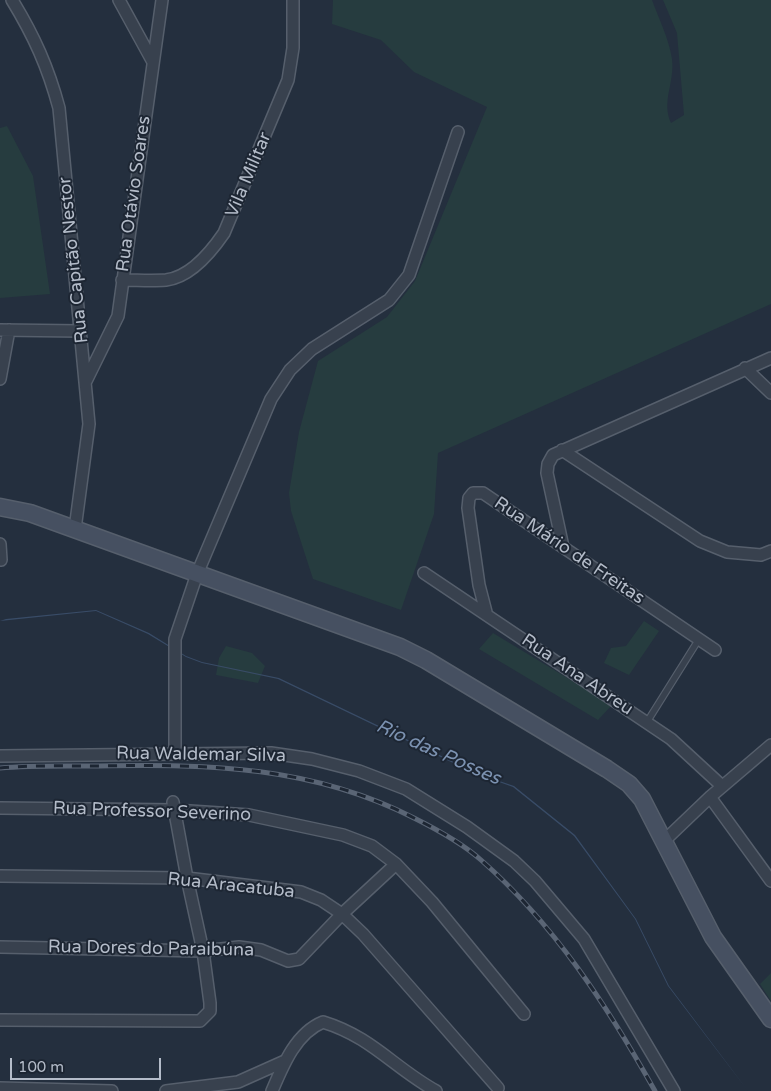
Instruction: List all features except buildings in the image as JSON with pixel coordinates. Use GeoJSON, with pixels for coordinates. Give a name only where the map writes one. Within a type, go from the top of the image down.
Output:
{"type":"FeatureCollection","features":[{"type":"Feature","properties":{"kind":"main road"},"geometry":{"type":"LineString","coordinates":[[0,507],[30,513],[400,647],[426,660],[629,784],[642,799],[665,840],[693,900],[713,936],[771,1019]]}},
{"type":"Feature","properties":{"kind":"street","name":"Rua Capitão Nestor"},"geometry":{"type":"LineString","coordinates":[[12,0],[32,32],[48,69],[59,108],[89,424],[75,529]]}},
{"type":"Feature","properties":{"kind":"street"},"geometry":{"type":"LineString","coordinates":[[119,0],[153,62]]}},
{"type":"Feature","properties":{"kind":"street","name":"Rua Otávio Soares"},"geometry":{"type":"LineString","coordinates":[[86,381],[118,316],[162,0]]}},
{"type":"Feature","properties":{"kind":"street","name":"Vila Militar"},"geometry":{"type":"LineString","coordinates":[[122,280],[168,280],[190,269],[209,254],[224,234],[288,80],[293,48],[293,0]]}},
{"type":"Feature","properties":{"kind":"street"},"geometry":{"type":"LineString","coordinates":[[175,753],[175,639],[197,574],[271,399],[290,370],[312,349],[389,300],[409,275],[458,132]]}},
{"type":"Feature","properties":{"kind":"street"},"geometry":{"type":"LineString","coordinates":[[0,379],[5,330],[80,331]]}},
{"type":"Feature","properties":{"kind":"street"},"geometry":{"type":"LineString","coordinates":[[564,548],[547,473],[548,464],[553,455],[771,358]]}},
{"type":"Feature","properties":{"kind":"street"},"geometry":{"type":"LineString","coordinates":[[745,368],[771,393]]}},
{"type":"Feature","properties":{"kind":"street"},"geometry":{"type":"LineString","coordinates":[[562,450],[700,541],[727,552],[761,554],[771,551]]}},
{"type":"Feature","properties":{"kind":"street","name":"Rua Mário de Freitas"},"geometry":{"type":"LineString","coordinates":[[486,612],[479,586],[468,508],[469,498],[474,493],[483,493],[716,650]]}},
{"type":"Feature","properties":{"kind":"street"},"geometry":{"type":"LineString","coordinates":[[0,544],[1,560]]}},
{"type":"Feature","properties":{"kind":"street","name":"Rua Ana Abreu"},"geometry":{"type":"LineString","coordinates":[[424,573],[486,612],[502,626],[647,722],[692,756],[722,786]]}},
{"type":"Feature","properties":{"kind":"street"},"geometry":{"type":"LineString","coordinates":[[665,840],[722,786],[771,745]]}},
{"type":"Feature","properties":{"kind":"street","name":"Rua Waldemar Silva"},"geometry":{"type":"LineString","coordinates":[[0,756],[270,753],[359,771],[406,789],[467,827],[514,861],[528,874],[584,939],[674,1091]]}},
{"type":"Feature","properties":{"kind":"street"},"geometry":{"type":"LineString","coordinates":[[710,797],[771,882]]}},
{"type":"Feature","properties":{"kind":"street"},"geometry":{"type":"LineString","coordinates":[[0,1020],[200,1021],[210,1011],[203,951],[174,806]]}},
{"type":"Feature","properties":{"kind":"street","name":"Rua Professor Severino"},"geometry":{"type":"LineString","coordinates":[[0,808],[174,806],[249,815],[343,834],[372,846],[396,864],[432,902],[524,1014]]}},
{"type":"Feature","properties":{"kind":"street"},"geometry":{"type":"LineString","coordinates":[[342,914],[396,864]]}},
{"type":"Feature","properties":{"kind":"street","name":"Rua Aracatuba"},"geometry":{"type":"LineString","coordinates":[[0,876],[187,878],[301,892],[321,900],[342,914],[392,965],[498,1088]]}},
{"type":"Feature","properties":{"kind":"street","name":"Rua Dores do Paraibúna"},"geometry":{"type":"LineString","coordinates":[[0,947],[203,951],[239,947],[261,950],[288,961],[300,959],[342,914]]}},
{"type":"Feature","properties":{"kind":"street"},"geometry":{"type":"LineString","coordinates":[[272,1091],[285,1061],[314,1026],[323,1022],[341,1027],[363,1039],[416,1080],[436,1091]]}},
{"type":"Feature","properties":{"kind":"street"},"geometry":{"type":"LineString","coordinates":[[166,1091],[238,1082],[285,1061]]}},
{"type":"Feature","properties":{"kind":"street"},"geometry":{"type":"LineString","coordinates":[[0,1088],[112,1091]]}},
{"type":"Feature","properties":{"kind":"lane"},"geometry":{"type":"LineString","coordinates":[[647,722],[699,639]]}},
{"type":"Feature","properties":{"kind":"green space"},"geometry":{"type":"Polygon","coordinates":[[[333,0],[652,0],[671,52],[672,76],[667,107],[671,123],[684,115],[677,33],[663,0],[771,0],[771,304],[438,453],[434,514],[401,610],[313,579],[291,511],[289,493],[299,432],[318,361],[387,317],[415,281],[487,107],[414,72],[381,40],[332,24],[333,0]]]}},
{"type":"Feature","properties":{"kind":"green space"},"geometry":{"type":"Polygon","coordinates":[[[7,126],[33,176],[50,294],[0,298],[0,128],[7,126]]]}},
{"type":"Feature","properties":{"kind":"green space"},"geometry":{"type":"Polygon","coordinates":[[[644,621],[659,631],[629,675],[604,663],[611,648],[626,646],[644,621]]]}},
{"type":"Feature","properties":{"kind":"green space"},"geometry":{"type":"Polygon","coordinates":[[[493,633],[612,705],[598,720],[479,649],[493,633]]]}},
{"type":"Feature","properties":{"kind":"green space"},"geometry":{"type":"Polygon","coordinates":[[[226,646],[252,653],[265,666],[258,683],[216,675],[219,658],[226,646]]]}},
{"type":"Feature","properties":{"kind":"green space"},"geometry":{"type":"Polygon","coordinates":[[[771,973],[771,1001],[760,984],[771,973]]]}},
{"type":"Feature","properties":{"kind":"water"},"geometry":{"type":"Polygon","coordinates":[[[96,610],[149,633],[186,656],[202,662],[279,678],[479,774],[514,786],[575,835],[636,919],[669,986],[748,1091],[668,986],[635,919],[574,836],[513,787],[474,773],[278,679],[202,663],[186,657],[148,634],[96,611],[0,621],[96,610]]]}},
{"type":"Feature","properties":{"kind":"railway"},"geometry":{"type":"LineString","coordinates":[[0,768],[25,766],[181,766],[260,772],[299,778],[338,788],[376,801],[414,818],[449,837],[474,854],[508,885],[532,911],[556,939],[599,998],[655,1091]]}},
{"type":"Feature","properties":{"kind":"water label","name":"Rio das Posses"},"geometry":{"type":"Point","coordinates":[438,753]}}]}
